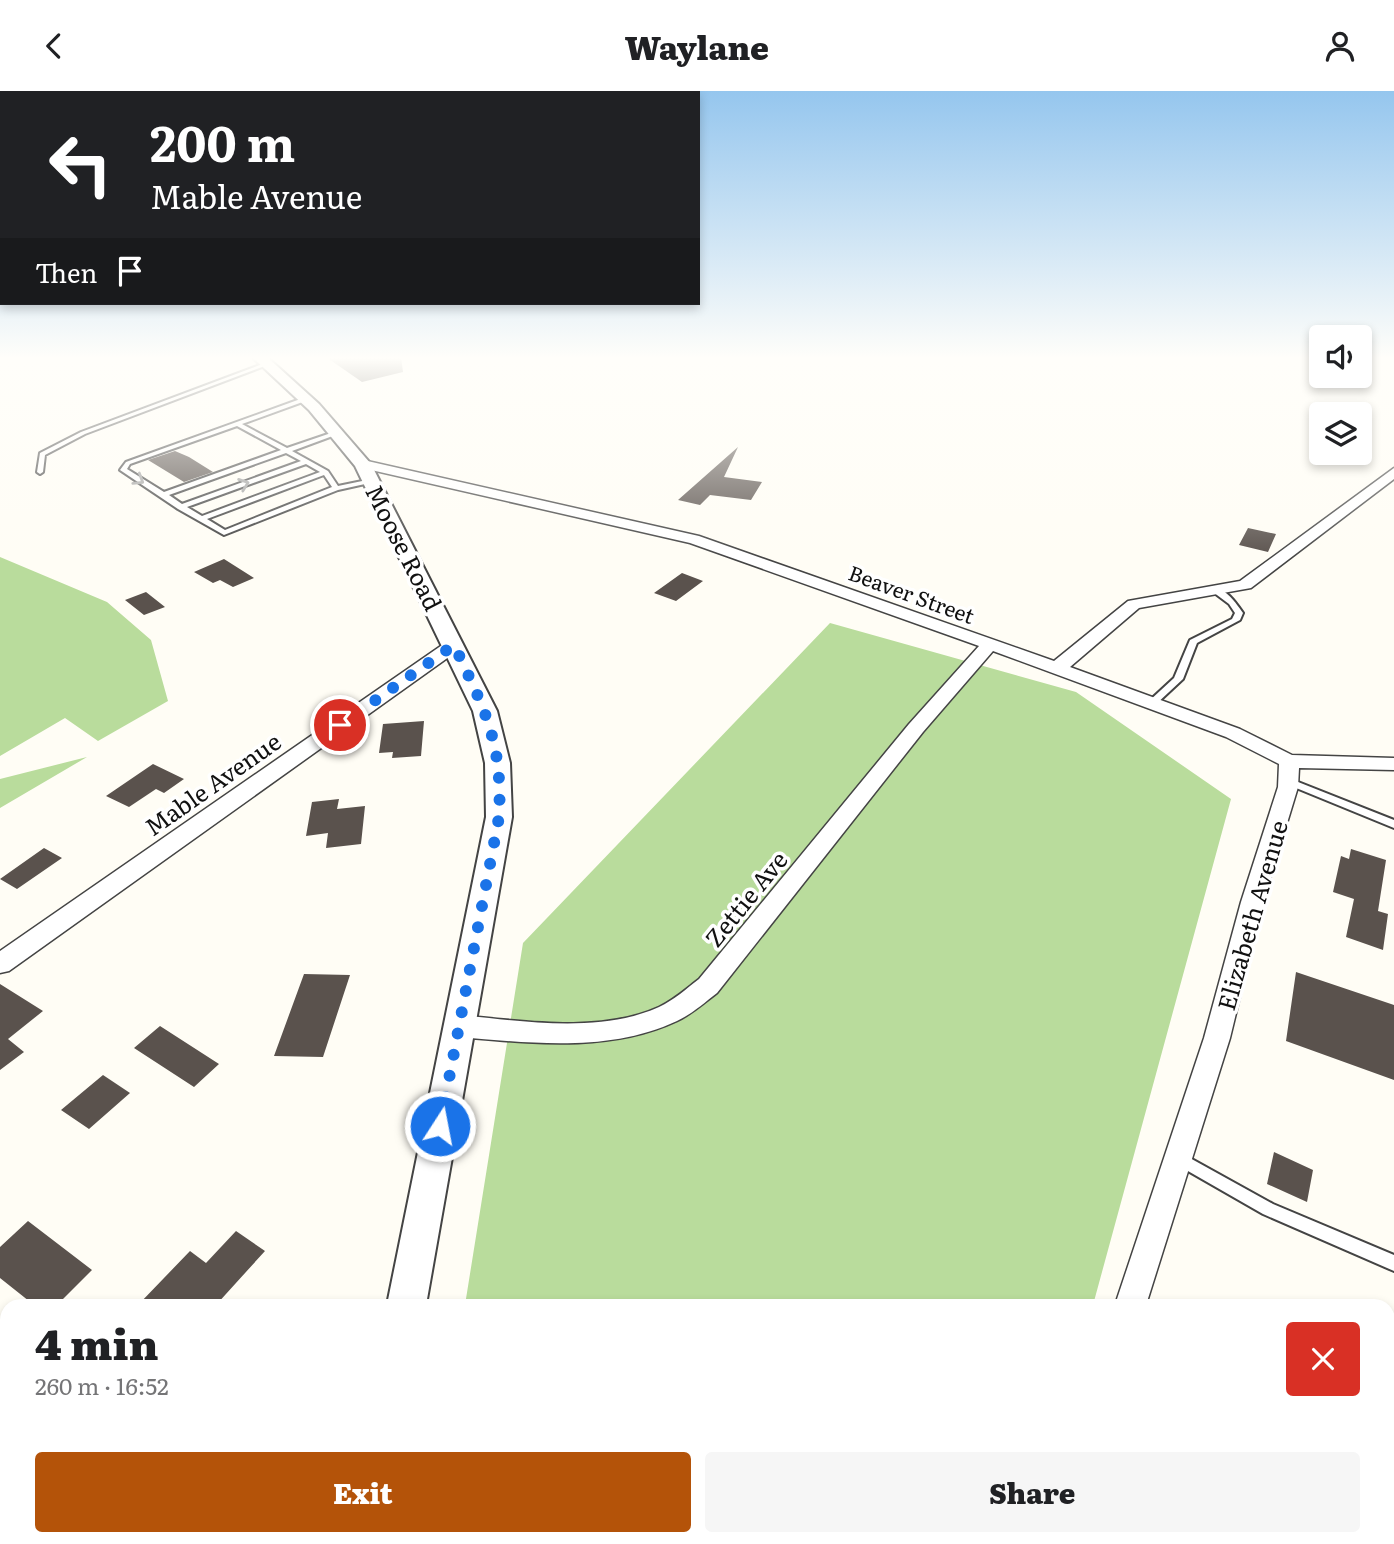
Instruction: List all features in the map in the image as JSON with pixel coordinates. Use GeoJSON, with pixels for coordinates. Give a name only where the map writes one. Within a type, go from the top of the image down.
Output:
{"type":"FeatureCollection","features":[{"type":"Feature","properties":{"kind":"street","name":"Moose Road"},"geometry":{"type":"LineString","coordinates":[[329,425],[367,472],[454,645],[485,711],[495,743],[500,778],[499,817],[408,1299]]}},
{"type":"Feature","properties":{"kind":"street","name":"Beaver Street"},"geometry":{"type":"LineString","coordinates":[[367,472],[694,539],[1056,669]]}},
{"type":"Feature","properties":{"kind":"street"},"geometry":{"type":"LineString","coordinates":[[1056,669],[1134,604],[1245,585],[1394,472]]}},
{"type":"Feature","properties":{"kind":"street","name":"Zettie Ave"},"geometry":{"type":"LineString","coordinates":[[460,1026],[540,1032],[624,1028],[669,1013],[708,986],[916,728],[990,644]]}},
{"type":"Feature","properties":{"kind":"street","name":"Mable Avenue"},"geometry":{"type":"LineString","coordinates":[[0,964],[454,645]]}},
{"type":"Feature","properties":{"kind":"street"},"geometry":{"type":"LineString","coordinates":[[1056,669],[1233,733],[1288,771],[1394,765]]}},
{"type":"Feature","properties":{"kind":"street","name":"Elizabeth Avenue"},"geometry":{"type":"LineString","coordinates":[[1133,1299],[1217,1038],[1288,771]]}},
{"type":"Feature","properties":{"kind":"lane"},"geometry":{"type":"LineString","coordinates":[[40,472],[42,454],[103,425]]}},
{"type":"Feature","properties":{"kind":"lane"},"geometry":{"type":"LineString","coordinates":[[336,488],[326,472],[239,425],[124,466],[123,470],[224,533],[336,488],[367,472]]}},
{"type":"Feature","properties":{"kind":"lane"},"geometry":{"type":"LineString","coordinates":[[163,495],[337,433]]}},
{"type":"Feature","properties":{"kind":"lane"},"geometry":{"type":"LineString","coordinates":[[181,507],[307,461]]}},
{"type":"Feature","properties":{"kind":"lane"},"geometry":{"type":"LineString","coordinates":[[201,519],[326,472]]}},
{"type":"Feature","properties":{"kind":"lane"},"geometry":{"type":"LineString","coordinates":[[1152,703],[1178,680],[1193,642],[1236,620],[1239,613],[1232,602],[1216,590]]}},
{"type":"Feature","properties":{"kind":"lane"},"geometry":{"type":"LineString","coordinates":[[1288,771],[1394,824]]}},
{"type":"Feature","properties":{"kind":"lane"},"geometry":{"type":"LineString","coordinates":[[1179,1158],[1268,1209],[1394,1263]]}},
{"type":"Feature","properties":{"kind":"green space"},"geometry":{"type":"Polygon","coordinates":[[[0,557],[107,602],[151,640],[168,701],[98,741],[65,718],[0,756],[0,557]]]}},
{"type":"Feature","properties":{"kind":"green space"},"geometry":{"type":"Polygon","coordinates":[[[830,623],[1076,692],[1231,799],[1095,1299],[466,1299],[523,943],[830,623]]]}},
{"type":"Feature","properties":{"kind":"green space"},"geometry":{"type":"Polygon","coordinates":[[[87,757],[0,808],[0,779],[87,757]]]}},
{"type":"Feature","properties":{"kind":"building"},"geometry":{"type":"Polygon","coordinates":[[[738,447],[724,477],[762,482],[751,500],[710,495],[700,505],[678,500],[738,447]]]}},
{"type":"Feature","properties":{"kind":"building"},"geometry":{"type":"Polygon","coordinates":[[[175,451],[213,472],[184,482],[148,460],[175,451]]]}},
{"type":"Feature","properties":{"kind":"building"},"geometry":{"type":"Polygon","coordinates":[[[1248,528],[1276,534],[1268,552],[1239,545],[1248,528]]]}},
{"type":"Feature","properties":{"kind":"building"},"geometry":{"type":"Polygon","coordinates":[[[224,559],[254,578],[233,587],[220,580],[213,583],[194,572],[224,559]]]}},
{"type":"Feature","properties":{"kind":"building"},"geometry":{"type":"Polygon","coordinates":[[[682,573],[703,581],[676,601],[654,593],[682,573]]]}},
{"type":"Feature","properties":{"kind":"building"},"geometry":{"type":"Polygon","coordinates":[[[146,592],[165,607],[144,615],[125,600],[146,592]]]}},
{"type":"Feature","properties":{"kind":"building"},"geometry":{"type":"Polygon","coordinates":[[[424,721],[421,756],[392,758],[393,752],[379,753],[383,724],[424,721]]]}},
{"type":"Feature","properties":{"kind":"building"},"geometry":{"type":"Polygon","coordinates":[[[153,764],[184,779],[164,793],[156,789],[129,807],[106,796],[153,764]]]}},
{"type":"Feature","properties":{"kind":"building"},"geometry":{"type":"Polygon","coordinates":[[[339,799],[337,809],[365,806],[361,844],[326,848],[328,833],[306,836],[312,802],[339,799]]]}},
{"type":"Feature","properties":{"kind":"building"},"geometry":{"type":"Polygon","coordinates":[[[44,848],[62,858],[17,889],[0,879],[44,848]]]}},
{"type":"Feature","properties":{"kind":"building"},"geometry":{"type":"Polygon","coordinates":[[[1351,849],[1386,860],[1378,911],[1388,914],[1383,950],[1346,937],[1354,899],[1333,892],[1341,856],[1349,859],[1351,849]]]}},
{"type":"Feature","properties":{"kind":"building"},"geometry":{"type":"Polygon","coordinates":[[[1296,972],[1394,1005],[1394,1080],[1286,1041],[1296,972]]]}},
{"type":"Feature","properties":{"kind":"building"},"geometry":{"type":"Polygon","coordinates":[[[304,974],[350,975],[323,1057],[274,1056],[304,974]]]}},
{"type":"Feature","properties":{"kind":"building"},"geometry":{"type":"Polygon","coordinates":[[[0,984],[43,1011],[8,1039],[24,1052],[0,1070],[0,984]]]}},
{"type":"Feature","properties":{"kind":"building"},"geometry":{"type":"Polygon","coordinates":[[[160,1026],[219,1064],[194,1087],[134,1048],[160,1026]]]}},
{"type":"Feature","properties":{"kind":"building"},"geometry":{"type":"Polygon","coordinates":[[[103,1075],[130,1093],[89,1129],[61,1110],[103,1075]]]}},
{"type":"Feature","properties":{"kind":"building"},"geometry":{"type":"Polygon","coordinates":[[[1274,1152],[1313,1170],[1307,1202],[1267,1184],[1274,1152]]]}},
{"type":"Feature","properties":{"kind":"building"},"geometry":{"type":"Polygon","coordinates":[[[28,1221],[92,1270],[63,1299],[26,1299],[0,1278],[0,1247],[28,1221]]]}},
{"type":"Feature","properties":{"kind":"building"},"geometry":{"type":"Polygon","coordinates":[[[236,1231],[265,1251],[221,1299],[144,1299],[190,1251],[206,1263],[236,1231]]]}},
{"type":"Feature","properties":{"kind":"route"},"geometry":{"type":"LineString","coordinates":[[340,725],[454,645],[485,711],[495,743],[500,778],[499,817],[440,1126]]}}]}
